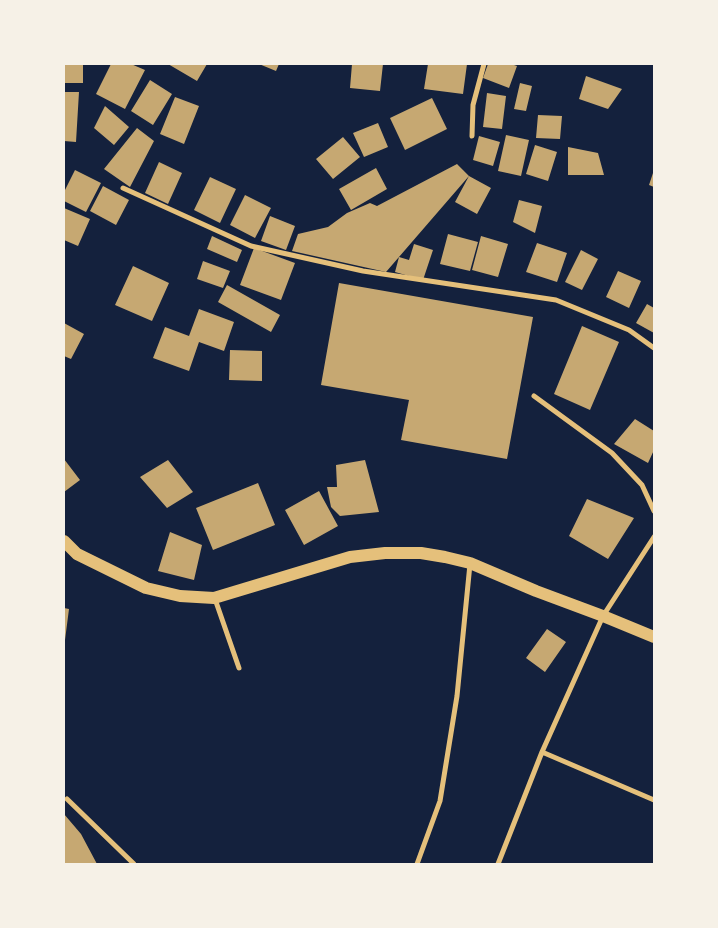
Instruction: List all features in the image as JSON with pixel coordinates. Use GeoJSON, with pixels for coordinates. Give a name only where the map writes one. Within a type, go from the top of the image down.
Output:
{"type":"FeatureCollection","features":[{"type":"Feature","properties":{"kind":"main road"},"geometry":{"type":"LineString","coordinates":[[64,540],[77,554],[146,588],[180,596],[214,598],[350,557],[385,553],[421,553],[470,563],[654,637]]}},
{"type":"Feature","properties":{"kind":"street"},"geometry":{"type":"LineString","coordinates":[[472,136],[473,105],[484,64]]}},
{"type":"Feature","properties":{"kind":"street"},"geometry":{"type":"LineString","coordinates":[[123,188],[251,246],[363,271],[556,300],[629,330],[654,348]]}},
{"type":"Feature","properties":{"kind":"street"},"geometry":{"type":"LineString","coordinates":[[534,396],[612,453],[642,485],[654,512]]}},
{"type":"Feature","properties":{"kind":"street"},"geometry":{"type":"LineString","coordinates":[[498,864],[542,752],[602,616],[654,537]]}},
{"type":"Feature","properties":{"kind":"street"},"geometry":{"type":"LineString","coordinates":[[417,864],[440,801],[456,696],[470,563]]}},
{"type":"Feature","properties":{"kind":"street"},"geometry":{"type":"LineString","coordinates":[[214,598],[239,668]]}},
{"type":"Feature","properties":{"kind":"street"},"geometry":{"type":"LineString","coordinates":[[542,752],[654,800]]}},
{"type":"Feature","properties":{"kind":"street"},"geometry":{"type":"LineString","coordinates":[[67,799],[134,864]]}},
{"type":"Feature","properties":{"kind":"building"},"geometry":{"type":"Polygon","coordinates":[[[64,64],[83,64],[83,83],[64,83],[64,64]]]}},
{"type":"Feature","properties":{"kind":"building"},"geometry":{"type":"Polygon","coordinates":[[[111,64],[131,64],[145,70],[125,109],[96,94],[111,64]]]}},
{"type":"Feature","properties":{"kind":"building"},"geometry":{"type":"Polygon","coordinates":[[[168,64],[207,64],[197,81],[168,64]]]}},
{"type":"Feature","properties":{"kind":"building"},"geometry":{"type":"Polygon","coordinates":[[[259,64],[279,64],[276,71],[259,64]]]}},
{"type":"Feature","properties":{"kind":"building"},"geometry":{"type":"Polygon","coordinates":[[[352,64],[383,64],[380,91],[350,88],[352,64]]]}},
{"type":"Feature","properties":{"kind":"building"},"geometry":{"type":"Polygon","coordinates":[[[428,64],[467,64],[463,94],[424,89],[428,64]]]}},
{"type":"Feature","properties":{"kind":"building"},"geometry":{"type":"Polygon","coordinates":[[[488,64],[511,64],[517,66],[509,88],[483,78],[488,64]]]}},
{"type":"Feature","properties":{"kind":"building"},"geometry":{"type":"Polygon","coordinates":[[[586,76],[622,89],[608,109],[579,99],[586,76]]]}},
{"type":"Feature","properties":{"kind":"building"},"geometry":{"type":"Polygon","coordinates":[[[150,80],[172,94],[153,125],[131,111],[150,80]]]}},
{"type":"Feature","properties":{"kind":"building"},"geometry":{"type":"Polygon","coordinates":[[[520,83],[532,86],[526,111],[514,109],[520,83]]]}},
{"type":"Feature","properties":{"kind":"building"},"geometry":{"type":"Polygon","coordinates":[[[64,92],[79,92],[76,142],[64,141],[64,92]]]}},
{"type":"Feature","properties":{"kind":"building"},"geometry":{"type":"Polygon","coordinates":[[[487,93],[506,96],[502,129],[483,127],[487,93]]]}},
{"type":"Feature","properties":{"kind":"building"},"geometry":{"type":"Polygon","coordinates":[[[175,97],[199,106],[184,144],[160,134],[175,97]]]}},
{"type":"Feature","properties":{"kind":"building"},"geometry":{"type":"Polygon","coordinates":[[[432,98],[447,129],[405,150],[390,118],[432,98]]]}},
{"type":"Feature","properties":{"kind":"building"},"geometry":{"type":"Polygon","coordinates":[[[105,106],[129,127],[114,145],[94,128],[105,106]]]}},
{"type":"Feature","properties":{"kind":"building"},"geometry":{"type":"Polygon","coordinates":[[[538,115],[562,116],[560,139],[536,138],[538,115]]]}},
{"type":"Feature","properties":{"kind":"building"},"geometry":{"type":"Polygon","coordinates":[[[378,123],[388,147],[364,157],[353,133],[378,123]]]}},
{"type":"Feature","properties":{"kind":"building"},"geometry":{"type":"Polygon","coordinates":[[[137,128],[154,141],[130,187],[104,169],[137,128]]]}},
{"type":"Feature","properties":{"kind":"building"},"geometry":{"type":"Polygon","coordinates":[[[506,135],[529,140],[521,176],[498,171],[506,135]]]}},
{"type":"Feature","properties":{"kind":"building"},"geometry":{"type":"Polygon","coordinates":[[[479,136],[500,142],[493,166],[473,160],[479,136]]]}},
{"type":"Feature","properties":{"kind":"building"},"geometry":{"type":"Polygon","coordinates":[[[343,137],[360,157],[333,179],[316,159],[343,137]]]}},
{"type":"Feature","properties":{"kind":"building"},"geometry":{"type":"Polygon","coordinates":[[[535,145],[557,152],[548,181],[526,174],[535,145]]]}},
{"type":"Feature","properties":{"kind":"building"},"geometry":{"type":"Polygon","coordinates":[[[568,147],[598,153],[604,175],[568,175],[568,147]]]}},
{"type":"Feature","properties":{"kind":"building"},"geometry":{"type":"Polygon","coordinates":[[[159,162],[182,173],[168,204],[145,193],[159,162]]]}},
{"type":"Feature","properties":{"kind":"building"},"geometry":{"type":"Polygon","coordinates":[[[457,164],[469,176],[386,272],[292,251],[298,234],[328,227],[347,213],[370,203],[377,206],[457,164]]]}},
{"type":"Feature","properties":{"kind":"building"},"geometry":{"type":"Polygon","coordinates":[[[376,168],[387,189],[351,210],[339,189],[376,168]]]}},
{"type":"Feature","properties":{"kind":"building"},"geometry":{"type":"Polygon","coordinates":[[[75,170],[101,183],[86,212],[64,201],[64,192],[75,170]]]}},
{"type":"Feature","properties":{"kind":"building"},"geometry":{"type":"Polygon","coordinates":[[[654,170],[654,187],[649,185],[654,170]]]}},
{"type":"Feature","properties":{"kind":"building"},"geometry":{"type":"Polygon","coordinates":[[[469,176],[491,188],[477,214],[455,202],[469,176]]]}},
{"type":"Feature","properties":{"kind":"building"},"geometry":{"type":"Polygon","coordinates":[[[210,177],[236,189],[220,223],[194,210],[210,177]]]}},
{"type":"Feature","properties":{"kind":"building"},"geometry":{"type":"Polygon","coordinates":[[[103,186],[129,200],[116,225],[90,211],[103,186]]]}},
{"type":"Feature","properties":{"kind":"building"},"geometry":{"type":"Polygon","coordinates":[[[245,195],[271,208],[255,238],[230,225],[245,195]]]}},
{"type":"Feature","properties":{"kind":"building"},"geometry":{"type":"Polygon","coordinates":[[[519,200],[542,206],[535,233],[513,222],[519,200]]]}},
{"type":"Feature","properties":{"kind":"building"},"geometry":{"type":"Polygon","coordinates":[[[64,208],[90,219],[78,246],[64,240],[64,208]]]}},
{"type":"Feature","properties":{"kind":"building"},"geometry":{"type":"Polygon","coordinates":[[[270,216],[295,226],[286,250],[261,241],[270,216]]]}},
{"type":"Feature","properties":{"kind":"building"},"geometry":{"type":"Polygon","coordinates":[[[448,234],[478,242],[470,271],[440,264],[448,234]]]}},
{"type":"Feature","properties":{"kind":"building"},"geometry":{"type":"Polygon","coordinates":[[[212,236],[242,250],[237,262],[207,249],[212,236]]]}},
{"type":"Feature","properties":{"kind":"building"},"geometry":{"type":"Polygon","coordinates":[[[481,236],[508,244],[498,277],[472,270],[481,236]]]}},
{"type":"Feature","properties":{"kind":"building"},"geometry":{"type":"Polygon","coordinates":[[[537,243],[567,253],[557,282],[526,272],[537,243]]]}},
{"type":"Feature","properties":{"kind":"building"},"geometry":{"type":"Polygon","coordinates":[[[414,244],[433,250],[423,280],[395,272],[399,257],[409,260],[414,244]]]}},
{"type":"Feature","properties":{"kind":"building"},"geometry":{"type":"Polygon","coordinates":[[[254,248],[295,263],[281,300],[240,285],[254,248]]]}},
{"type":"Feature","properties":{"kind":"building"},"geometry":{"type":"Polygon","coordinates":[[[581,250],[598,259],[582,290],[565,282],[581,250]]]}},
{"type":"Feature","properties":{"kind":"building"},"geometry":{"type":"Polygon","coordinates":[[[203,261],[230,271],[223,288],[197,279],[203,261]]]}},
{"type":"Feature","properties":{"kind":"building"},"geometry":{"type":"Polygon","coordinates":[[[133,266],[169,283],[152,321],[115,305],[133,266]]]}},
{"type":"Feature","properties":{"kind":"building"},"geometry":{"type":"Polygon","coordinates":[[[618,271],[641,281],[629,308],[606,297],[618,271]]]}},
{"type":"Feature","properties":{"kind":"building"},"geometry":{"type":"Polygon","coordinates":[[[339,283],[533,317],[507,459],[401,440],[409,400],[321,385],[339,283]]]}},
{"type":"Feature","properties":{"kind":"building"},"geometry":{"type":"Polygon","coordinates":[[[227,285],[280,315],[271,332],[218,302],[227,285]]]}},
{"type":"Feature","properties":{"kind":"building"},"geometry":{"type":"Polygon","coordinates":[[[647,304],[654,308],[654,333],[636,323],[647,304]]]}},
{"type":"Feature","properties":{"kind":"building"},"geometry":{"type":"Polygon","coordinates":[[[199,309],[234,322],[224,351],[199,342],[189,371],[153,358],[165,327],[189,336],[199,309]]]}},
{"type":"Feature","properties":{"kind":"building"},"geometry":{"type":"Polygon","coordinates":[[[64,323],[84,334],[71,359],[64,356],[64,323]]]}},
{"type":"Feature","properties":{"kind":"building"},"geometry":{"type":"Polygon","coordinates":[[[582,326],[619,342],[590,410],[554,394],[582,326]]]}},
{"type":"Feature","properties":{"kind":"building"},"geometry":{"type":"Polygon","coordinates":[[[230,350],[262,351],[262,381],[229,380],[230,350]]]}},
{"type":"Feature","properties":{"kind":"building"},"geometry":{"type":"Polygon","coordinates":[[[635,419],[654,431],[654,450],[648,463],[614,444],[635,419]]]}},
{"type":"Feature","properties":{"kind":"building"},"geometry":{"type":"Polygon","coordinates":[[[64,459],[80,480],[64,492],[64,459]]]}},
{"type":"Feature","properties":{"kind":"building"},"geometry":{"type":"Polygon","coordinates":[[[168,460],[193,492],[167,508],[140,477],[168,460]]]}},
{"type":"Feature","properties":{"kind":"building"},"geometry":{"type":"Polygon","coordinates":[[[365,460],[379,512],[340,516],[331,507],[327,487],[337,487],[336,465],[365,460]]]}},
{"type":"Feature","properties":{"kind":"building"},"geometry":{"type":"Polygon","coordinates":[[[258,483],[275,525],[213,550],[196,508],[258,483]]]}},
{"type":"Feature","properties":{"kind":"building"},"geometry":{"type":"Polygon","coordinates":[[[319,491],[338,526],[304,545],[285,510],[319,491]]]}},
{"type":"Feature","properties":{"kind":"building"},"geometry":{"type":"Polygon","coordinates":[[[587,499],[634,518],[608,559],[569,536],[587,499]]]}},
{"type":"Feature","properties":{"kind":"building"},"geometry":{"type":"Polygon","coordinates":[[[170,532],[202,545],[194,580],[158,571],[170,532]]]}},
{"type":"Feature","properties":{"kind":"building"},"geometry":{"type":"Polygon","coordinates":[[[64,608],[69,609],[65,640],[64,640],[64,608]]]}},
{"type":"Feature","properties":{"kind":"building"},"geometry":{"type":"Polygon","coordinates":[[[547,629],[566,642],[545,672],[526,658],[547,629]]]}},
{"type":"Feature","properties":{"kind":"building"},"geometry":{"type":"Polygon","coordinates":[[[64,814],[81,834],[97,864],[64,864],[64,814]]]}}]}
